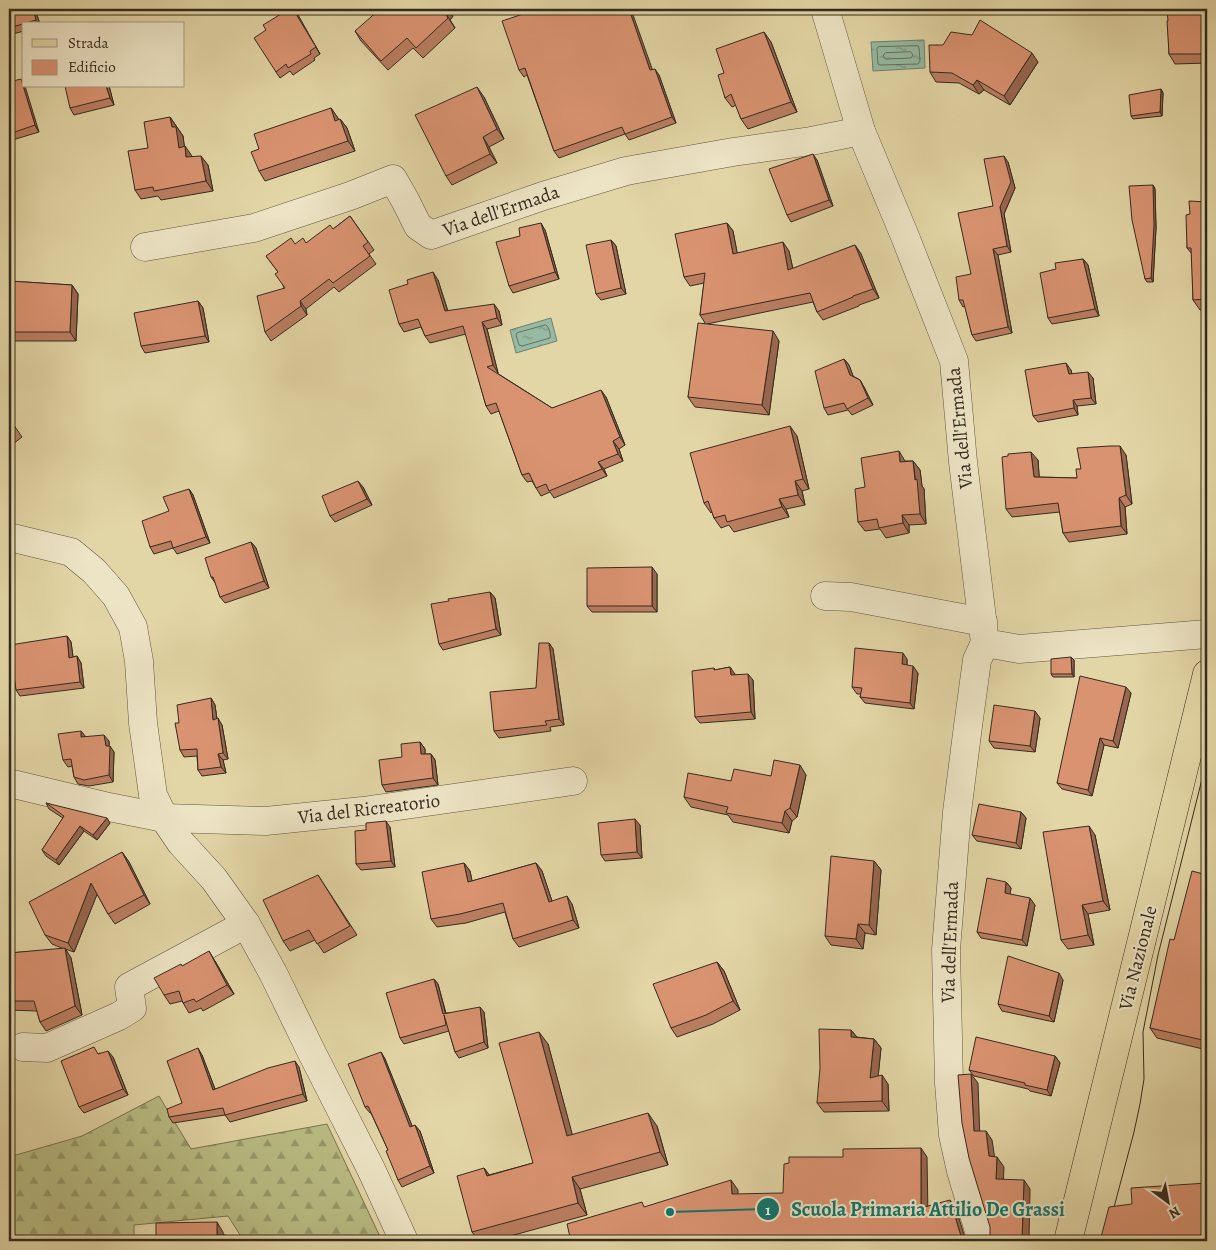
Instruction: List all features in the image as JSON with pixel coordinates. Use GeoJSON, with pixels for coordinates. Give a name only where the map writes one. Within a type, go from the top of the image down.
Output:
{"type":"FeatureCollection","features":[{"type":"Feature","properties":{"kind":"main road","name":"Via Nazionale"},"geometry":{"type":"LineString","coordinates":[[1068,1241],[1207,674]]}},
{"type":"Feature","properties":{"kind":"street","name":"Via dell'Ermada"},"geometry":{"type":"LineString","coordinates":[[824,9],[861,131],[954,361],[963,462],[984,632],[977,660],[957,812],[946,950],[949,1083],[953,1136],[961,1171],[982,1241]]}},
{"type":"Feature","properties":{"kind":"street","name":"Via dell'Ermada"},"geometry":{"type":"LineString","coordinates":[[145,247],[254,228],[350,196],[393,179],[418,226],[431,235],[543,196],[626,171],[861,131]]}},
{"type":"Feature","properties":{"kind":"street"},"geometry":{"type":"LineString","coordinates":[[9,537],[71,552],[94,571],[116,596],[132,627],[139,660],[143,723],[153,795],[164,818],[182,843],[214,879],[246,924],[372,1169],[404,1241]]}},
{"type":"Feature","properties":{"kind":"street"},"geometry":{"type":"LineString","coordinates":[[824,596],[851,597],[984,632],[1019,649],[1207,634]]}},
{"type":"Feature","properties":{"kind":"street","name":"Via del Ricreatorio"},"geometry":{"type":"LineString","coordinates":[[9,783],[164,818],[266,821],[363,811],[574,781]]}},
{"type":"Feature","properties":{"kind":"street"},"geometry":{"type":"LineString","coordinates":[[23,1047],[47,1048],[119,1016],[132,1008],[129,987],[246,924]]}},
{"type":"Feature","properties":{"kind":"green space"},"geometry":{"type":"Polygon","coordinates":[[[159,1096],[191,1149],[327,1124],[382,1241],[244,1241],[228,1216],[134,1225],[134,1241],[9,1241],[9,1157],[82,1136],[159,1096]]]}},
{"type":"Feature","properties":{"kind":"water"},"geometry":{"type":"Polygon","coordinates":[[[924,40],[925,68],[873,71],[871,42],[924,40]]]}},
{"type":"Feature","properties":{"kind":"water"},"geometry":{"type":"Polygon","coordinates":[[[551,318],[557,341],[516,353],[510,330],[551,318]]]}},
{"type":"Feature","properties":{"kind":"building"},"geometry":{"type":"Polygon","coordinates":[[[9,9],[33,9],[36,20],[22,22],[22,24],[9,28],[9,9]]]}},
{"type":"Feature","properties":{"kind":"building"},"geometry":{"type":"Polygon","coordinates":[[[289,9],[293,9],[316,47],[310,51],[311,54],[288,68],[286,64],[276,72],[254,38],[266,30],[263,25],[289,9]]]}},
{"type":"Feature","properties":{"kind":"building"},"geometry":{"type":"Polygon","coordinates":[[[380,9],[445,9],[444,11],[448,18],[416,48],[407,38],[381,61],[355,31],[380,9]]]}},
{"type":"Feature","properties":{"kind":"building"},"geometry":{"type":"Polygon","coordinates":[[[538,9],[550,9],[552,13],[564,9],[629,9],[650,70],[655,69],[672,117],[625,134],[622,127],[554,151],[525,68],[519,70],[502,21],[538,9]]]}},
{"type":"Feature","properties":{"kind":"building"},"geometry":{"type":"Polygon","coordinates":[[[1167,9],[1207,9],[1207,54],[1169,54],[1167,9]]]}},
{"type":"Feature","properties":{"kind":"building"},"geometry":{"type":"Polygon","coordinates":[[[980,20],[1032,53],[1004,96],[977,80],[973,85],[952,73],[930,72],[929,45],[943,45],[951,32],[972,35],[980,20]]]}},
{"type":"Feature","properties":{"kind":"building"},"geometry":{"type":"Polygon","coordinates":[[[764,32],[791,102],[741,119],[731,94],[725,98],[718,75],[724,73],[716,49],[764,32]]]}},
{"type":"Feature","properties":{"kind":"building"},"geometry":{"type":"Polygon","coordinates":[[[21,79],[22,88],[24,88],[35,125],[9,134],[9,82],[21,79]]]}},
{"type":"Feature","properties":{"kind":"building"},"geometry":{"type":"Polygon","coordinates":[[[477,87],[497,129],[483,137],[490,154],[446,176],[415,115],[477,87]]]}},
{"type":"Feature","properties":{"kind":"building"},"geometry":{"type":"Polygon","coordinates":[[[65,88],[107,88],[110,98],[70,108],[65,88]]]}},
{"type":"Feature","properties":{"kind":"building"},"geometry":{"type":"Polygon","coordinates":[[[1161,89],[1160,112],[1131,116],[1129,95],[1161,89]]]}},
{"type":"Feature","properties":{"kind":"building"},"geometry":{"type":"Polygon","coordinates":[[[331,108],[335,121],[340,119],[348,141],[259,171],[251,152],[259,149],[254,134],[331,108]]]}},
{"type":"Feature","properties":{"kind":"building"},"geometry":{"type":"Polygon","coordinates":[[[170,117],[172,127],[176,127],[179,148],[185,146],[186,157],[201,156],[206,181],[154,191],[153,187],[135,190],[128,151],[148,148],[144,122],[170,117]]]}},
{"type":"Feature","properties":{"kind":"building"},"geometry":{"type":"Polygon","coordinates":[[[813,154],[829,200],[787,215],[769,169],[813,154]]]}},
{"type":"Feature","properties":{"kind":"building"},"geometry":{"type":"Polygon","coordinates":[[[1004,156],[1011,182],[1000,207],[1007,246],[993,249],[1008,327],[972,335],[963,300],[959,300],[956,277],[971,274],[958,213],[993,206],[984,159],[1004,156]]]}},
{"type":"Feature","properties":{"kind":"building"},"geometry":{"type":"Polygon","coordinates":[[[1153,185],[1154,225],[1151,278],[1145,279],[1132,220],[1129,186],[1153,185]]]}},
{"type":"Feature","properties":{"kind":"building"},"geometry":{"type":"Polygon","coordinates":[[[1189,201],[1207,202],[1207,299],[1193,300],[1191,248],[1187,248],[1186,215],[1190,214],[1189,201]]]}},
{"type":"Feature","properties":{"kind":"building"},"geometry":{"type":"Polygon","coordinates":[[[350,216],[368,242],[363,246],[370,256],[333,283],[329,279],[300,301],[301,306],[265,332],[257,296],[285,288],[275,274],[278,272],[266,256],[291,238],[295,244],[303,238],[306,243],[330,225],[333,229],[350,216]]]}},
{"type":"Feature","properties":{"kind":"building"},"geometry":{"type":"Polygon","coordinates":[[[541,223],[555,272],[509,286],[496,242],[520,236],[519,228],[541,223]]]}},
{"type":"Feature","properties":{"kind":"building"},"geometry":{"type":"Polygon","coordinates":[[[727,223],[733,254],[783,242],[788,270],[855,245],[873,289],[817,312],[810,293],[700,315],[705,273],[684,277],[675,234],[727,223]]]}},
{"type":"Feature","properties":{"kind":"building"},"geometry":{"type":"Polygon","coordinates":[[[611,240],[621,288],[596,294],[586,245],[611,240]]]}},
{"type":"Feature","properties":{"kind":"building"},"geometry":{"type":"Polygon","coordinates":[[[1083,259],[1095,309],[1048,318],[1040,273],[1056,269],[1055,263],[1083,259]]]}},
{"type":"Feature","properties":{"kind":"building"},"geometry":{"type":"Polygon","coordinates":[[[433,272],[445,311],[494,304],[497,318],[482,322],[493,365],[487,367],[552,408],[601,390],[620,437],[613,441],[618,454],[598,462],[602,469],[549,491],[546,484],[536,488],[529,473],[522,475],[496,403],[486,406],[463,326],[425,336],[418,319],[399,324],[389,290],[408,284],[407,280],[433,272]]]}},
{"type":"Feature","properties":{"kind":"building"},"geometry":{"type":"Polygon","coordinates":[[[9,281],[72,285],[70,332],[9,332],[9,281]]]}},
{"type":"Feature","properties":{"kind":"building"},"geometry":{"type":"Polygon","coordinates":[[[198,301],[205,336],[141,346],[134,313],[198,301]]]}},
{"type":"Feature","properties":{"kind":"building"},"geometry":{"type":"Polygon","coordinates":[[[698,323],[773,331],[762,405],[688,397],[698,323]]]}},
{"type":"Feature","properties":{"kind":"building"},"geometry":{"type":"Polygon","coordinates":[[[844,359],[850,375],[860,380],[868,398],[847,409],[844,403],[824,408],[815,371],[844,359]]]}},
{"type":"Feature","properties":{"kind":"building"},"geometry":{"type":"Polygon","coordinates":[[[1066,363],[1069,374],[1088,372],[1091,398],[1073,400],[1074,408],[1033,416],[1025,370],[1066,363]]]}},
{"type":"Feature","properties":{"kind":"building"},"geometry":{"type":"Polygon","coordinates":[[[9,418],[15,427],[9,432],[9,418]]]}},
{"type":"Feature","properties":{"kind":"building"},"geometry":{"type":"Polygon","coordinates":[[[790,426],[803,479],[795,481],[798,495],[779,499],[782,507],[727,522],[725,515],[714,518],[708,501],[704,503],[690,453],[790,426]]]}},
{"type":"Feature","properties":{"kind":"building"},"geometry":{"type":"Polygon","coordinates":[[[1120,446],[1126,495],[1119,498],[1121,526],[1063,533],[1058,503],[1006,509],[1002,457],[1008,456],[1008,454],[1031,452],[1034,477],[1077,478],[1076,469],[1081,469],[1077,448],[1120,446]]]}},
{"type":"Feature","properties":{"kind":"building"},"geometry":{"type":"Polygon","coordinates":[[[899,451],[900,462],[913,461],[915,480],[917,479],[920,514],[902,515],[903,523],[879,528],[877,519],[858,522],[855,489],[865,487],[861,458],[899,451]]]}},
{"type":"Feature","properties":{"kind":"building"},"geometry":{"type":"Polygon","coordinates":[[[358,481],[367,499],[330,516],[322,496],[358,481]]]}},
{"type":"Feature","properties":{"kind":"building"},"geometry":{"type":"Polygon","coordinates":[[[189,489],[206,537],[173,548],[171,541],[150,547],[142,521],[169,511],[163,497],[189,489]]]}},
{"type":"Feature","properties":{"kind":"building"},"geometry":{"type":"Polygon","coordinates":[[[251,542],[264,581],[220,597],[205,558],[251,542]]]}},
{"type":"Feature","properties":{"kind":"building"},"geometry":{"type":"Polygon","coordinates":[[[652,567],[652,606],[587,606],[587,568],[652,567]]]}},
{"type":"Feature","properties":{"kind":"building"},"geometry":{"type":"Polygon","coordinates":[[[490,592],[496,629],[439,644],[431,604],[449,601],[448,599],[490,592]]]}},
{"type":"Feature","properties":{"kind":"building"},"geometry":{"type":"Polygon","coordinates":[[[67,636],[69,658],[77,656],[80,682],[16,690],[10,645],[67,636]]]}},
{"type":"Feature","properties":{"kind":"building"},"geometry":{"type":"Polygon","coordinates":[[[539,643],[549,643],[559,719],[545,721],[547,725],[494,731],[490,692],[536,688],[539,643]]]}},
{"type":"Feature","properties":{"kind":"building"},"geometry":{"type":"Polygon","coordinates":[[[855,648],[903,653],[902,664],[913,666],[910,703],[860,697],[862,688],[852,687],[855,648]]]}},
{"type":"Feature","properties":{"kind":"building"},"geometry":{"type":"Polygon","coordinates":[[[1071,657],[1072,674],[1051,674],[1051,659],[1071,657]]]}},
{"type":"Feature","properties":{"kind":"building"},"geometry":{"type":"Polygon","coordinates":[[[730,667],[731,675],[748,674],[751,712],[695,717],[692,671],[730,667]]]}},
{"type":"Feature","properties":{"kind":"building"},"geometry":{"type":"Polygon","coordinates":[[[1080,676],[1126,687],[1113,741],[1100,738],[1088,790],[1057,783],[1080,676]]]}},
{"type":"Feature","properties":{"kind":"building"},"geometry":{"type":"Polygon","coordinates":[[[211,698],[213,720],[218,718],[223,753],[218,754],[221,767],[198,770],[197,749],[180,750],[175,723],[179,723],[177,705],[211,698]]]}},
{"type":"Feature","properties":{"kind":"building"},"geometry":{"type":"Polygon","coordinates":[[[994,705],[1035,711],[1030,746],[989,741],[994,705]]]}},
{"type":"Feature","properties":{"kind":"building"},"geometry":{"type":"Polygon","coordinates":[[[81,731],[81,737],[104,735],[106,746],[110,746],[109,775],[84,780],[74,777],[71,759],[63,760],[58,734],[81,731]]]}},
{"type":"Feature","properties":{"kind":"building"},"geometry":{"type":"Polygon","coordinates":[[[420,742],[421,754],[431,754],[433,778],[382,785],[379,760],[402,757],[401,744],[420,742]]]}},
{"type":"Feature","properties":{"kind":"building"},"geometry":{"type":"Polygon","coordinates":[[[774,760],[800,765],[790,808],[785,811],[782,823],[726,813],[728,807],[684,797],[688,773],[731,781],[734,769],[771,776],[774,760]]]}},
{"type":"Feature","properties":{"kind":"building"},"geometry":{"type":"Polygon","coordinates":[[[46,803],[107,818],[93,835],[80,826],[56,860],[42,850],[64,816],[46,803]]]}},
{"type":"Feature","properties":{"kind":"building"},"geometry":{"type":"Polygon","coordinates":[[[979,804],[1021,812],[1016,843],[972,835],[979,804]]]}},
{"type":"Feature","properties":{"kind":"building"},"geometry":{"type":"Polygon","coordinates":[[[635,819],[637,852],[601,855],[598,823],[635,819]]]}},
{"type":"Feature","properties":{"kind":"building"},"geometry":{"type":"Polygon","coordinates":[[[386,821],[391,861],[356,864],[355,831],[366,830],[366,823],[386,821]]]}},
{"type":"Feature","properties":{"kind":"building"},"geometry":{"type":"Polygon","coordinates":[[[1089,826],[1103,901],[1082,905],[1088,935],[1061,940],[1043,832],[1089,826]]]}},
{"type":"Feature","properties":{"kind":"building"},"geometry":{"type":"Polygon","coordinates":[[[122,852],[144,895],[108,914],[91,883],[68,943],[45,935],[29,902],[122,852]]]}},
{"type":"Feature","properties":{"kind":"building"},"geometry":{"type":"Polygon","coordinates":[[[831,856],[874,861],[869,925],[858,924],[856,939],[825,936],[831,856]]]}},
{"type":"Feature","properties":{"kind":"building"},"geometry":{"type":"Polygon","coordinates":[[[464,863],[468,882],[536,863],[549,902],[567,896],[573,920],[513,939],[503,903],[431,919],[422,872],[464,863]]]}},
{"type":"Feature","properties":{"kind":"building"},"geometry":{"type":"Polygon","coordinates":[[[1192,871],[1207,875],[1207,1041],[1150,1028],[1170,939],[1174,940],[1192,871]]]}},
{"type":"Feature","properties":{"kind":"building"},"geometry":{"type":"Polygon","coordinates":[[[318,875],[350,926],[317,944],[309,930],[283,941],[263,900],[318,875]]]}},
{"type":"Feature","properties":{"kind":"building"},"geometry":{"type":"Polygon","coordinates":[[[987,878],[1006,882],[1005,893],[1030,898],[1022,940],[977,932],[987,878]]]}},
{"type":"Feature","properties":{"kind":"building"},"geometry":{"type":"Polygon","coordinates":[[[65,948],[75,1006],[40,1022],[34,1001],[9,1001],[9,953],[65,948]]]}},
{"type":"Feature","properties":{"kind":"building"},"geometry":{"type":"Polygon","coordinates":[[[209,951],[227,985],[196,1002],[194,999],[183,1003],[179,991],[164,995],[154,978],[181,964],[182,966],[209,951]]]}},
{"type":"Feature","properties":{"kind":"building"},"geometry":{"type":"Polygon","coordinates":[[[1008,956],[1059,973],[1049,1016],[998,1004],[1008,956]]]}},
{"type":"Feature","properties":{"kind":"building"},"geometry":{"type":"Polygon","coordinates":[[[717,962],[733,1001],[706,1015],[671,1028],[653,984],[717,962]]]}},
{"type":"Feature","properties":{"kind":"building"},"geometry":{"type":"Polygon","coordinates":[[[434,979],[443,1014],[480,1007],[484,1042],[455,1052],[444,1015],[446,1025],[400,1038],[386,993],[434,979]]]}},
{"type":"Feature","properties":{"kind":"building"},"geometry":{"type":"Polygon","coordinates":[[[819,1029],[851,1030],[851,1037],[874,1039],[870,1078],[882,1075],[882,1101],[817,1103],[820,1068],[819,1029]]]}},
{"type":"Feature","properties":{"kind":"building"},"geometry":{"type":"Polygon","coordinates":[[[539,1032],[567,1136],[648,1113],[660,1152],[572,1177],[578,1203],[472,1232],[457,1176],[484,1168],[487,1176],[533,1163],[499,1043],[539,1032]]]}},
{"type":"Feature","properties":{"kind":"building"},"geometry":{"type":"Polygon","coordinates":[[[976,1037],[1055,1056],[1047,1090],[969,1070],[976,1037]]]}},
{"type":"Feature","properties":{"kind":"building"},"geometry":{"type":"Polygon","coordinates":[[[94,1047],[98,1054],[108,1051],[123,1089],[79,1107],[61,1061],[94,1047]]]}},
{"type":"Feature","properties":{"kind":"building"},"geometry":{"type":"Polygon","coordinates":[[[198,1048],[213,1090],[268,1068],[295,1061],[303,1094],[225,1115],[223,1108],[169,1117],[167,1109],[182,1103],[167,1061],[198,1048]]]}},
{"type":"Feature","properties":{"kind":"building"},"geometry":{"type":"Polygon","coordinates":[[[381,1052],[410,1127],[415,1125],[430,1166],[398,1180],[386,1151],[388,1150],[368,1106],[365,1107],[348,1064],[381,1052]]]}},
{"type":"Feature","properties":{"kind":"building"},"geometry":{"type":"Polygon","coordinates":[[[971,1074],[974,1131],[986,1131],[989,1156],[997,1157],[996,1179],[1024,1180],[1022,1241],[987,1241],[990,1236],[990,1227],[969,1158],[962,1123],[958,1075],[971,1074]]]}},
{"type":"Feature","properties":{"kind":"building"},"geometry":{"type":"Polygon","coordinates":[[[1203,1104],[1207,1104],[1207,1165],[1203,1104]]]}},
{"type":"Feature","properties":{"kind":"building"},"geometry":{"type":"Polygon","coordinates":[[[921,1148],[921,1208],[950,1200],[963,1240],[571,1241],[567,1224],[642,1202],[644,1207],[731,1180],[732,1194],[783,1193],[784,1164],[789,1163],[789,1157],[843,1157],[843,1149],[921,1148]]]}},
{"type":"Feature","properties":{"kind":"building"},"geometry":{"type":"Polygon","coordinates":[[[1207,1183],[1207,1241],[1100,1241],[1109,1207],[1132,1204],[1131,1188],[1207,1183]]]}},
{"type":"Feature","properties":{"kind":"building"},"geometry":{"type":"Polygon","coordinates":[[[217,1222],[217,1235],[226,1235],[226,1241],[144,1241],[144,1236],[156,1237],[156,1223],[217,1222]]]}},
{"type":"Feature","properties":{"kind":"tram line"},"geometry":{"type":"LineString","coordinates":[[1105,1241],[1140,1104],[1144,1079],[1143,1032],[1158,955],[1207,759]]}},
{"type":"Feature","properties":{"kind":"place","name":"Scuola Primaria Attilio De Grassi"},"geometry":{"type":"Point","coordinates":[670,1212]}}]}
